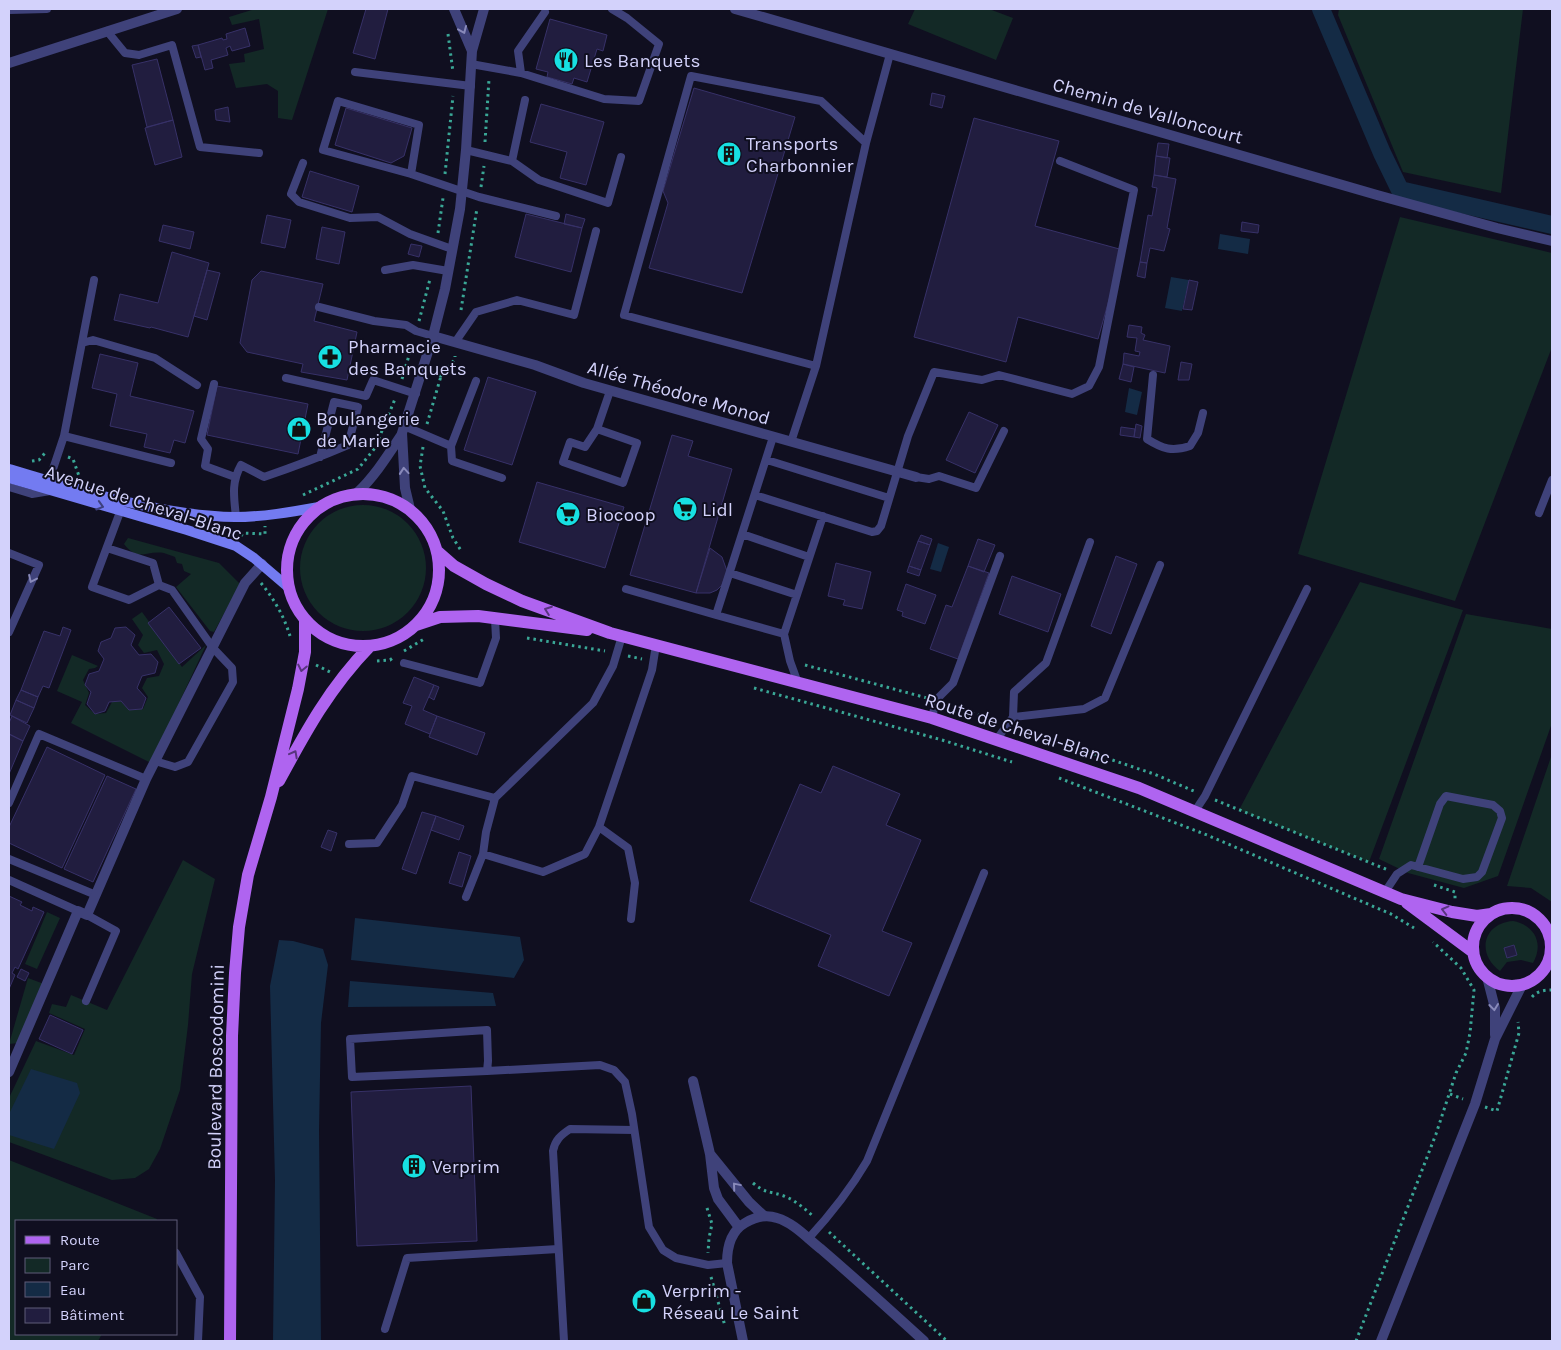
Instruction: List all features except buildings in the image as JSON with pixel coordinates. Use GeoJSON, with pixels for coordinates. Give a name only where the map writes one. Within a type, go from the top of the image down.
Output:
{"type":"FeatureCollection","features":[{"type":"Feature","properties":{"kind":"main road","name":"Avenue de Cheval-Blanc"},"geometry":{"type":"LineString","coordinates":[[9,469],[120,512],[187,530],[236,546],[262,564],[288,587]]}},
{"type":"Feature","properties":{"kind":"main road","name":"Avenue de Cheval-Blanc"},"geometry":{"type":"LineString","coordinates":[[9,478],[98,494],[163,509],[236,517],[277,514],[319,507]]}},
{"type":"Feature","properties":{"kind":"main road"},"geometry":{"type":"LineString","coordinates":[[416,625],[428,609],[436,591],[440,572],[438,552],[432,536],[422,521],[410,509],[394,499],[376,494],[357,493],[337,498],[319,507],[305,519],[295,534],[288,551],[286,569],[288,587],[294,604],[305,620],[315,630],[341,643],[355,646],[370,646],[387,642],[402,635],[416,625],[440,617],[478,616],[616,634]]}},
{"type":"Feature","properties":{"kind":"main road"},"geometry":{"type":"LineString","coordinates":[[438,552],[454,566],[522,601],[616,634]]}},
{"type":"Feature","properties":{"kind":"main road","name":"Boulevard Boscodomini"},"geometry":{"type":"LineString","coordinates":[[230,1341],[234,973],[239,927],[248,875],[271,797],[304,661],[305,620]]}},
{"type":"Feature","properties":{"kind":"main road","name":"Route de Cheval-Blanc"},"geometry":{"type":"LineString","coordinates":[[616,634],[932,718],[1139,788],[1401,899],[1452,912],[1477,916],[1491,914]]}},
{"type":"Feature","properties":{"kind":"main road","name":"Boulevard Boscodomini"},"geometry":{"type":"LineString","coordinates":[[271,797],[329,695],[370,646]]}},
{"type":"Feature","properties":{"kind":"main road","name":"Route de Cheval-Blanc"},"geometry":{"type":"LineString","coordinates":[[1401,899],[1473,952]]}},
{"type":"Feature","properties":{"kind":"main road"},"geometry":{"type":"LineString","coordinates":[[1510,908],[1529,912],[1537,917],[1544,924],[1551,943],[1548,961],[1537,977],[1522,985],[1503,985],[1487,977],[1480,970],[1473,952],[1473,941],[1482,921],[1491,914],[1510,908]]}},
{"type":"Feature","properties":{"kind":"main road"},"geometry":{"type":"LineString","coordinates":[[1537,977],[1552,977]]}},
{"type":"Feature","properties":{"kind":"street"},"geometry":{"type":"LineString","coordinates":[[9,63],[177,9]]}},
{"type":"Feature","properties":{"kind":"street"},"geometry":{"type":"LineString","coordinates":[[454,9],[472,51]]}},
{"type":"Feature","properties":{"kind":"street"},"geometry":{"type":"LineString","coordinates":[[357,493],[383,462],[403,429],[416,394],[433,336],[452,250],[462,191],[472,51],[484,9]]}},
{"type":"Feature","properties":{"kind":"street","name":"Chemin de Valloncourt"},"geometry":{"type":"LineString","coordinates":[[739,9],[1377,195],[1552,241]]}},
{"type":"Feature","properties":{"kind":"street","name":"Allée Théodore Monod"},"geometry":{"type":"LineString","coordinates":[[433,336],[535,365],[610,391],[916,477]]}},
{"type":"Feature","properties":{"kind":"street"},"geometry":{"type":"LineString","coordinates":[[403,429],[404,473],[410,509]]}},
{"type":"Feature","properties":{"kind":"street"},"geometry":{"type":"LineString","coordinates":[[9,1072],[11,1060],[83,913],[96,896],[146,778],[245,583],[262,564]]}},
{"type":"Feature","properties":{"kind":"street"},"geometry":{"type":"LineString","coordinates":[[1487,977],[1495,1008],[1495,1038]]}},
{"type":"Feature","properties":{"kind":"street"},"geometry":{"type":"LineString","coordinates":[[1381,1341],[1475,1104],[1495,1038],[1522,985]]}},
{"type":"Feature","properties":{"kind":"street"},"geometry":{"type":"LineString","coordinates":[[693,1081],[710,1154],[714,1188],[718,1199],[738,1226]]}},
{"type":"Feature","properties":{"kind":"street"},"geometry":{"type":"LineString","coordinates":[[710,1154],[749,1202],[764,1216]]}},
{"type":"Feature","properties":{"kind":"street"},"geometry":{"type":"LineString","coordinates":[[743,1341],[727,1263],[727,1251],[738,1226],[752,1218],[764,1216],[775,1217],[787,1222],[843,1268],[924,1341]]}},
{"type":"Feature","properties":{"kind":"lane"},"geometry":{"type":"LineString","coordinates":[[9,10],[47,9]]}},
{"type":"Feature","properties":{"kind":"lane"},"geometry":{"type":"LineString","coordinates":[[471,64],[521,73],[604,99],[639,101],[659,44],[627,18],[612,9]]}},
{"type":"Feature","properties":{"kind":"lane"},"geometry":{"type":"LineString","coordinates":[[521,73],[518,51],[545,12]]}},
{"type":"Feature","properties":{"kind":"lane"},"geometry":{"type":"LineString","coordinates":[[107,31],[125,53],[139,55],[172,45],[200,147],[259,153]]}},
{"type":"Feature","properties":{"kind":"lane"},"geometry":{"type":"LineString","coordinates":[[791,442],[816,366],[866,143],[890,54]]}},
{"type":"Feature","properties":{"kind":"lane"},"geometry":{"type":"LineString","coordinates":[[355,72],[471,86]]}},
{"type":"Feature","properties":{"kind":"lane"},"geometry":{"type":"LineString","coordinates":[[816,366],[624,315],[691,76],[821,101],[866,143]]}},
{"type":"Feature","properties":{"kind":"lane"},"geometry":{"type":"LineString","coordinates":[[512,162],[525,100]]}},
{"type":"Feature","properties":{"kind":"lane"},"geometry":{"type":"LineString","coordinates":[[411,174],[419,125],[338,101],[323,150],[411,174],[479,197],[556,216]]}},
{"type":"Feature","properties":{"kind":"lane"},"geometry":{"type":"LineString","coordinates":[[466,150],[512,162],[538,180],[608,203],[622,157]]}},
{"type":"Feature","properties":{"kind":"lane"},"geometry":{"type":"LineString","coordinates":[[755,495],[872,532],[877,531],[881,526],[908,436],[934,372],[982,380],[999,375],[1072,394],[1089,386],[1099,367],[1134,190],[1060,161]]}},
{"type":"Feature","properties":{"kind":"lane"},"geometry":{"type":"LineString","coordinates":[[303,163],[291,194],[299,202],[350,218],[378,217],[410,234],[452,250]]}},
{"type":"Feature","properties":{"kind":"lane"},"geometry":{"type":"LineString","coordinates":[[456,342],[476,312],[518,300],[574,315],[596,231]]}},
{"type":"Feature","properties":{"kind":"lane"},"geometry":{"type":"LineString","coordinates":[[385,270],[413,265],[448,270]]}},
{"type":"Feature","properties":{"kind":"lane"},"geometry":{"type":"LineString","coordinates":[[9,487],[32,494],[52,486],[64,436],[94,280]]}},
{"type":"Feature","properties":{"kind":"lane"},"geometry":{"type":"LineString","coordinates":[[319,307],[374,321],[406,324],[416,332],[433,336]]}},
{"type":"Feature","properties":{"kind":"lane"},"geometry":{"type":"LineString","coordinates":[[82,343],[93,340],[155,358],[197,385]]}},
{"type":"Feature","properties":{"kind":"lane"},"geometry":{"type":"LineString","coordinates":[[1153,375],[1148,439],[1161,448],[1179,450],[1190,446],[1198,433],[1203,413]]}},
{"type":"Feature","properties":{"kind":"lane"},"geometry":{"type":"LineString","coordinates":[[286,378],[366,396],[373,380],[416,394]]}},
{"type":"Feature","properties":{"kind":"lane"},"geometry":{"type":"LineString","coordinates":[[476,381],[451,446],[452,462],[502,478]]}},
{"type":"Feature","properties":{"kind":"lane"},"geometry":{"type":"LineString","coordinates":[[214,384],[201,439],[208,449],[205,466],[235,477]]}},
{"type":"Feature","properties":{"kind":"lane"},"geometry":{"type":"LineString","coordinates":[[597,429],[637,443],[623,482],[563,462],[570,442],[585,448],[597,429],[610,391]]}},
{"type":"Feature","properties":{"kind":"lane"},"geometry":{"type":"LineString","coordinates":[[236,517],[234,500],[235,477],[241,465],[264,478],[320,457],[348,445],[358,407],[334,402],[320,457]]}},
{"type":"Feature","properties":{"kind":"lane"},"geometry":{"type":"LineString","coordinates":[[403,429],[425,435],[451,446]]}},
{"type":"Feature","properties":{"kind":"lane"},"geometry":{"type":"LineString","coordinates":[[916,477],[929,479],[939,476],[976,488],[1004,431]]}},
{"type":"Feature","properties":{"kind":"lane"},"geometry":{"type":"LineString","coordinates":[[64,436],[171,463]]}},
{"type":"Feature","properties":{"kind":"lane"},"geometry":{"type":"LineString","coordinates":[[716,615],[773,437]]}},
{"type":"Feature","properties":{"kind":"lane"},"geometry":{"type":"LineString","coordinates":[[767,460],[890,498]]}},
{"type":"Feature","properties":{"kind":"lane"},"geometry":{"type":"LineString","coordinates":[[1539,513],[1552,480]]}},
{"type":"Feature","properties":{"kind":"lane"},"geometry":{"type":"LineString","coordinates":[[120,512],[92,587],[129,600],[159,585],[172,590],[213,648],[232,668],[233,682],[188,762],[175,767],[155,761]]}},
{"type":"Feature","properties":{"kind":"lane"},"geometry":{"type":"LineString","coordinates":[[798,682],[790,661],[784,634],[823,516]]}},
{"type":"Feature","properties":{"kind":"lane"},"geometry":{"type":"LineString","coordinates":[[742,534],[809,557]]}},
{"type":"Feature","properties":{"kind":"lane"},"geometry":{"type":"LineString","coordinates":[[997,739],[1013,716],[1014,692],[1046,663],[1090,542]]}},
{"type":"Feature","properties":{"kind":"lane"},"geometry":{"type":"LineString","coordinates":[[107,548],[153,563],[159,585]]}},
{"type":"Feature","properties":{"kind":"lane"},"geometry":{"type":"LineString","coordinates":[[9,553],[39,565],[9,632]]}},
{"type":"Feature","properties":{"kind":"lane"},"geometry":{"type":"LineString","coordinates":[[932,718],[936,700],[953,682],[1000,556]]}},
{"type":"Feature","properties":{"kind":"lane"},"geometry":{"type":"LineString","coordinates":[[1013,716],[1084,710],[1104,698],[1160,565]]}},
{"type":"Feature","properties":{"kind":"lane"},"geometry":{"type":"LineString","coordinates":[[730,572],[797,595]]}},
{"type":"Feature","properties":{"kind":"lane"},"geometry":{"type":"LineString","coordinates":[[626,589],[784,634]]}},
{"type":"Feature","properties":{"kind":"lane"},"geometry":{"type":"LineString","coordinates":[[1195,812],[1205,796],[1307,589]]}},
{"type":"Feature","properties":{"kind":"lane"},"geometry":{"type":"LineString","coordinates":[[404,662],[480,683],[496,638],[496,619]]}},
{"type":"Feature","properties":{"kind":"lane"},"geometry":{"type":"LineString","coordinates":[[466,897],[483,854],[486,832],[496,798],[593,702],[613,666],[617,653],[616,634]]}},
{"type":"Feature","properties":{"kind":"lane"},"geometry":{"type":"LineString","coordinates":[[483,854],[543,872],[585,854],[599,827],[653,661],[656,645]]}},
{"type":"Feature","properties":{"kind":"lane"},"geometry":{"type":"LineString","coordinates":[[9,803],[40,734],[146,778]]}},
{"type":"Feature","properties":{"kind":"lane"},"geometry":{"type":"LineString","coordinates":[[349,844],[377,842],[402,805],[412,776],[496,798]]}},
{"type":"Feature","properties":{"kind":"lane"},"geometry":{"type":"LineString","coordinates":[[1385,892],[1397,874],[1411,865],[1418,867],[1463,879],[1477,878],[1482,872],[1502,818],[1500,811],[1493,805],[1446,796],[1440,804],[1418,867]]}},
{"type":"Feature","properties":{"kind":"lane"},"geometry":{"type":"LineString","coordinates":[[599,827],[628,848],[635,883],[631,919]]}},
{"type":"Feature","properties":{"kind":"lane"},"geometry":{"type":"LineString","coordinates":[[9,859],[96,896]]}},
{"type":"Feature","properties":{"kind":"lane"},"geometry":{"type":"LineString","coordinates":[[808,1239],[822,1225],[851,1188],[868,1160],[984,873]]}},
{"type":"Feature","properties":{"kind":"lane"},"geometry":{"type":"LineString","coordinates":[[9,880],[83,913],[116,931],[86,1001]]}},
{"type":"Feature","properties":{"kind":"lane"},"geometry":{"type":"LineString","coordinates":[[486,1071],[488,1061],[488,1030],[350,1039],[352,1077],[486,1071],[600,1065],[614,1070],[625,1082],[648,1227],[662,1250],[676,1258],[708,1265],[727,1263]]}},
{"type":"Feature","properties":{"kind":"lane"},"geometry":{"type":"LineString","coordinates":[[564,1341],[554,1143],[561,1134],[570,1129],[634,1130]]}},
{"type":"Feature","properties":{"kind":"lane"},"geometry":{"type":"LineString","coordinates":[[385,1329],[406,1258],[558,1249]]}},
{"type":"Feature","properties":{"kind":"lane"},"geometry":{"type":"LineString","coordinates":[[178,1257],[200,1297],[198,1341]]}},
{"type":"Feature","properties":{"kind":"path"},"geometry":{"type":"LineString","coordinates":[[436,244],[443,203],[453,96],[454,69],[446,27],[459,21]]}},
{"type":"Feature","properties":{"kind":"path"},"geometry":{"type":"LineString","coordinates":[[467,556],[453,538],[443,511],[425,488],[420,466],[425,435],[441,376],[455,358],[484,165],[489,68]]}},
{"type":"Feature","properties":{"kind":"path"},"geometry":{"type":"LineString","coordinates":[[294,497],[304,495],[358,469],[375,448],[399,388],[416,332],[432,267]]}},
{"type":"Feature","properties":{"kind":"path"},"geometry":{"type":"LineString","coordinates":[[406,365],[441,376]]}},
{"type":"Feature","properties":{"kind":"path"},"geometry":{"type":"LineString","coordinates":[[31,462],[39,460],[45,453],[49,452],[73,459],[79,476],[83,479]]}},
{"type":"Feature","properties":{"kind":"path"},"geometry":{"type":"LineString","coordinates":[[253,574],[273,598],[285,621],[291,641]]}},
{"type":"Feature","properties":{"kind":"path"},"geometry":{"type":"LineString","coordinates":[[372,664],[377,661],[390,660],[430,635]]}},
{"type":"Feature","properties":{"kind":"path"},"geometry":{"type":"LineString","coordinates":[[524,637],[653,661]]}},
{"type":"Feature","properties":{"kind":"path"},"geometry":{"type":"LineString","coordinates":[[304,661],[342,678]]}},
{"type":"Feature","properties":{"kind":"path"},"geometry":{"type":"LineString","coordinates":[[748,686],[933,737],[1014,763]]}},
{"type":"Feature","properties":{"kind":"path"},"geometry":{"type":"LineString","coordinates":[[1050,775],[1216,839],[1391,914],[1418,931]]}},
{"type":"Feature","properties":{"kind":"path"},"geometry":{"type":"LineString","coordinates":[[1356,1341],[1436,1134],[1456,1072],[1466,1053],[1474,990],[1461,968],[1432,942],[1443,930]]}},
{"type":"Feature","properties":{"kind":"path"},"geometry":{"type":"LineString","coordinates":[[1530,999],[1535,993],[1552,990]]}},
{"type":"Feature","properties":{"kind":"path"},"geometry":{"type":"LineString","coordinates":[[1486,1108],[1497,1111],[1519,1032],[1520,1015]]}},
{"type":"Feature","properties":{"kind":"path"},"geometry":{"type":"LineString","coordinates":[[1450,1094],[1463,1098]]}},
{"type":"Feature","properties":{"kind":"green space"},"geometry":{"type":"Polygon","coordinates":[[[255,9],[328,9],[292,120],[278,118],[278,91],[267,84],[236,88],[229,64],[245,62],[244,54],[264,49],[259,19],[232,25],[229,17],[255,9]]]}},
{"type":"Feature","properties":{"kind":"green space"},"geometry":{"type":"Polygon","coordinates":[[[915,9],[989,9],[1013,18],[996,60],[908,24],[915,9]]]}},
{"type":"Feature","properties":{"kind":"green space"},"geometry":{"type":"Polygon","coordinates":[[[1339,9],[1523,9],[1501,193],[1403,172],[1338,15],[1339,9]]]}},
{"type":"Feature","properties":{"kind":"green space"},"geometry":{"type":"Polygon","coordinates":[[[1400,217],[1552,253],[1552,347],[1455,601],[1298,554],[1400,217]]]}},
{"type":"Feature","properties":{"kind":"green space"},"geometry":{"type":"Polygon","coordinates":[[[363,505],[387,509],[408,523],[422,544],[426,568],[422,592],[408,613],[387,627],[363,631],[339,627],[318,613],[304,592],[300,568],[304,544],[318,523],[339,509],[363,505]]]}},
{"type":"Feature","properties":{"kind":"green space"},"geometry":{"type":"Polygon","coordinates":[[[128,538],[219,563],[240,584],[214,632],[210,631],[176,587],[191,574],[184,571],[182,564],[177,563],[175,557],[164,553],[134,553],[124,544],[128,538]]]}},
{"type":"Feature","properties":{"kind":"green space"},"geometry":{"type":"Polygon","coordinates":[[[1360,582],[1463,610],[1369,862],[1239,810],[1360,582]]]}},
{"type":"Feature","properties":{"kind":"green space"},"geometry":{"type":"Polygon","coordinates":[[[142,612],[182,667],[206,645],[151,763],[71,723],[82,702],[57,691],[72,655],[98,666],[89,669],[83,680],[89,693],[85,705],[95,714],[106,713],[112,702],[121,701],[129,710],[143,709],[148,697],[142,688],[147,678],[159,676],[164,664],[157,650],[144,653],[138,645],[143,635],[132,619],[142,612]]]}},
{"type":"Feature","properties":{"kind":"green space"},"geometry":{"type":"Polygon","coordinates":[[[1466,614],[1552,629],[1552,723],[1498,876],[1464,888],[1408,873],[1379,859],[1466,614]]]}},
{"type":"Feature","properties":{"kind":"green space"},"geometry":{"type":"Polygon","coordinates":[[[1552,754],[1552,902],[1531,888],[1507,886],[1552,754]]]}},
{"type":"Feature","properties":{"kind":"green space"},"geometry":{"type":"Polygon","coordinates":[[[183,860],[215,879],[192,974],[180,1090],[160,1149],[149,1169],[135,1178],[112,1180],[9,1142],[9,1098],[36,1041],[74,1055],[85,1029],[49,1013],[52,1004],[66,1007],[71,995],[107,1010],[183,860]]]}},
{"type":"Feature","properties":{"kind":"green space"},"geometry":{"type":"Polygon","coordinates":[[[47,912],[60,918],[37,969],[25,964],[47,912]]]}},
{"type":"Feature","properties":{"kind":"green space"},"geometry":{"type":"Polygon","coordinates":[[[1513,921],[1521,923],[1532,931],[1538,949],[1533,963],[1521,960],[1507,962],[1500,971],[1492,964],[1488,956],[1486,940],[1489,933],[1495,927],[1513,921]]]}},
{"type":"Feature","properties":{"kind":"green space"},"geometry":{"type":"Polygon","coordinates":[[[28,978],[44,984],[18,1043],[9,1044],[28,978]]]}},
{"type":"Feature","properties":{"kind":"green space"},"geometry":{"type":"Polygon","coordinates":[[[9,1160],[157,1219],[15,1220],[15,1335],[101,1335],[98,1341],[9,1341],[9,1160]]]}},
{"type":"Feature","properties":{"kind":"water"},"geometry":{"type":"Polygon","coordinates":[[[1220,234],[1250,239],[1248,254],[1218,249],[1220,234]]]}},
{"type":"Feature","properties":{"kind":"water"},"geometry":{"type":"Polygon","coordinates":[[[1171,277],[1189,280],[1182,311],[1165,308],[1171,277]]]}},
{"type":"Feature","properties":{"kind":"water"},"geometry":{"type":"Polygon","coordinates":[[[1129,388],[1142,392],[1137,415],[1125,412],[1129,388]]]}},
{"type":"Feature","properties":{"kind":"water"},"geometry":{"type":"Polygon","coordinates":[[[938,543],[949,547],[941,572],[930,569],[938,543]]]}},
{"type":"Feature","properties":{"kind":"water"},"geometry":{"type":"Polygon","coordinates":[[[355,918],[520,937],[524,960],[514,978],[351,960],[355,918]]]}},
{"type":"Feature","properties":{"kind":"water"},"geometry":{"type":"Polygon","coordinates":[[[279,940],[293,941],[323,949],[328,965],[321,1023],[319,1130],[321,1341],[273,1341],[275,1180],[270,986],[279,940]]]}},
{"type":"Feature","properties":{"kind":"water"},"geometry":{"type":"Polygon","coordinates":[[[350,981],[493,993],[496,1006],[348,1007],[350,981]]]}},
{"type":"Feature","properties":{"kind":"water"},"geometry":{"type":"Polygon","coordinates":[[[31,1069],[77,1083],[80,1093],[54,1149],[9,1135],[9,1114],[31,1069]]]}},
{"type":"Feature","properties":{"kind":"waterway"},"geometry":{"type":"LineString","coordinates":[[1321,9],[1382,153],[1400,190],[1552,225]]}},
{"type":"Feature","properties":{"kind":"place","name":"Les Banquets"},"geometry":{"type":"Point","coordinates":[566,60]}},
{"type":"Feature","properties":{"kind":"place","name":"Transports Charbonnier"},"geometry":{"type":"Point","coordinates":[729,154]}},
{"type":"Feature","properties":{"kind":"place","name":"Pharmacie des Banquets"},"geometry":{"type":"Point","coordinates":[330,357]}},
{"type":"Feature","properties":{"kind":"place","name":"Boulangerie de Marie"},"geometry":{"type":"Point","coordinates":[299,429]}},
{"type":"Feature","properties":{"kind":"place","name":"Lidl"},"geometry":{"type":"Point","coordinates":[685,509]}},
{"type":"Feature","properties":{"kind":"place","name":"Biocoop"},"geometry":{"type":"Point","coordinates":[568,514]}},
{"type":"Feature","properties":{"kind":"place","name":"Verprim"},"geometry":{"type":"Point","coordinates":[414,1166]}},
{"type":"Feature","properties":{"kind":"place","name":"Verprim - Réseau Le Saint"},"geometry":{"type":"Point","coordinates":[644,1301]}}]}
